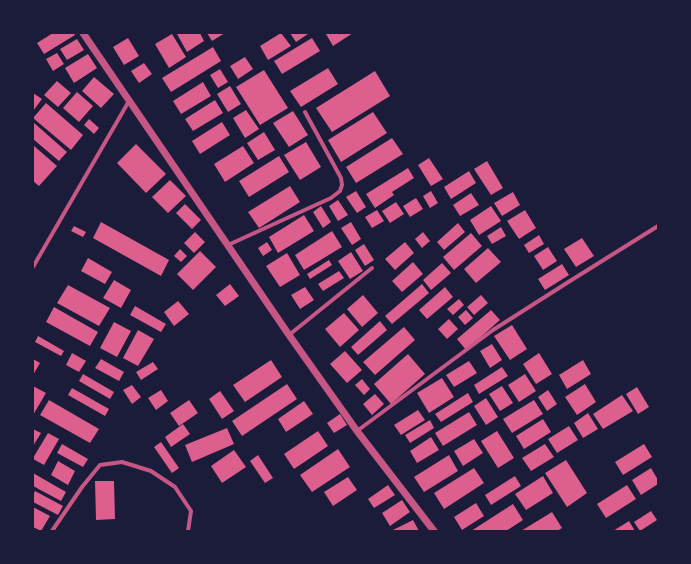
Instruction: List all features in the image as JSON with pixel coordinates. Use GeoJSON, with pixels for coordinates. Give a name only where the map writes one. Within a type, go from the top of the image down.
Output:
{"type":"FeatureCollection","features":[{"type":"Feature","properties":{"kind":"street"},"geometry":{"type":"LineString","coordinates":[[83,33],[289,335],[357,431],[434,531]]}},
{"type":"Feature","properties":{"kind":"street"},"geometry":{"type":"LineString","coordinates":[[33,267],[129,102]]}},
{"type":"Feature","properties":{"kind":"street"},"geometry":{"type":"LineString","coordinates":[[228,245],[330,198],[340,191],[342,185],[341,178],[305,112]]}},
{"type":"Feature","properties":{"kind":"street"},"geometry":{"type":"LineString","coordinates":[[357,431],[493,330],[570,280],[658,226]]}},
{"type":"Feature","properties":{"kind":"street"},"geometry":{"type":"LineString","coordinates":[[289,335],[372,268]]}},
{"type":"Feature","properties":{"kind":"street"},"geometry":{"type":"LineString","coordinates":[[52,531],[100,465],[122,462],[151,471],[175,487],[191,511],[188,531]]}},
{"type":"Feature","properties":{"kind":"building"},"geometry":{"type":"Polygon","coordinates":[[[53,33],[74,33],[75,35],[44,54],[37,43],[53,33]]]}},
{"type":"Feature","properties":{"kind":"building"},"geometry":{"type":"Polygon","coordinates":[[[200,33],[204,41],[187,52],[177,34],[200,33]]]}},
{"type":"Feature","properties":{"kind":"building"},"geometry":{"type":"Polygon","coordinates":[[[207,33],[225,33],[212,41],[207,33]]]}},
{"type":"Feature","properties":{"kind":"building"},"geometry":{"type":"Polygon","coordinates":[[[281,33],[291,46],[268,60],[260,46],[281,33]]]}},
{"type":"Feature","properties":{"kind":"building"},"geometry":{"type":"Polygon","coordinates":[[[290,33],[307,33],[308,34],[296,42],[290,33]]]}},
{"type":"Feature","properties":{"kind":"building"},"geometry":{"type":"Polygon","coordinates":[[[353,33],[333,46],[326,34],[353,33]]]}},
{"type":"Feature","properties":{"kind":"building"},"geometry":{"type":"Polygon","coordinates":[[[172,34],[186,57],[169,68],[155,44],[172,34]]]}},
{"type":"Feature","properties":{"kind":"building"},"geometry":{"type":"Polygon","coordinates":[[[128,38],[139,56],[124,65],[113,47],[128,38]]]}},
{"type":"Feature","properties":{"kind":"building"},"geometry":{"type":"Polygon","coordinates":[[[312,38],[320,51],[282,74],[274,61],[312,38]]]}},
{"type":"Feature","properties":{"kind":"building"},"geometry":{"type":"Polygon","coordinates":[[[77,39],[84,50],[67,60],[60,49],[77,39]]]}},
{"type":"Feature","properties":{"kind":"building"},"geometry":{"type":"Polygon","coordinates":[[[213,47],[221,61],[171,92],[162,78],[213,47]]]}},
{"type":"Feature","properties":{"kind":"building"},"geometry":{"type":"Polygon","coordinates":[[[57,53],[64,64],[53,71],[46,59],[57,53]]]}},
{"type":"Feature","properties":{"kind":"building"},"geometry":{"type":"Polygon","coordinates":[[[88,54],[97,68],[74,83],[65,68],[88,54]]]}},
{"type":"Feature","properties":{"kind":"building"},"geometry":{"type":"Polygon","coordinates":[[[245,57],[253,69],[238,79],[230,66],[245,57]]]}},
{"type":"Feature","properties":{"kind":"building"},"geometry":{"type":"Polygon","coordinates":[[[144,63],[152,74],[139,83],[131,71],[144,63]]]}},
{"type":"Feature","properties":{"kind":"building"},"geometry":{"type":"Polygon","coordinates":[[[328,68],[338,84],[301,107],[290,91],[328,68]]]}},
{"type":"Feature","properties":{"kind":"building"},"geometry":{"type":"Polygon","coordinates":[[[220,69],[228,82],[218,88],[210,75],[220,69]]]}},
{"type":"Feature","properties":{"kind":"building"},"geometry":{"type":"Polygon","coordinates":[[[264,70],[288,108],[260,125],[236,87],[264,70]]]}},
{"type":"Feature","properties":{"kind":"building"},"geometry":{"type":"Polygon","coordinates":[[[375,71],[390,96],[332,132],[316,108],[375,71]]]}},
{"type":"Feature","properties":{"kind":"building"},"geometry":{"type":"Polygon","coordinates":[[[94,77],[114,94],[101,108],[82,91],[94,77]]]}},
{"type":"Feature","properties":{"kind":"building"},"geometry":{"type":"Polygon","coordinates":[[[57,81],[71,93],[58,107],[44,95],[57,81]]]}},
{"type":"Feature","properties":{"kind":"building"},"geometry":{"type":"Polygon","coordinates":[[[203,82],[211,96],[181,114],[173,101],[203,82]]]}},
{"type":"Feature","properties":{"kind":"building"},"geometry":{"type":"Polygon","coordinates":[[[230,86],[241,104],[228,112],[217,94],[230,86]]]}},
{"type":"Feature","properties":{"kind":"building"},"geometry":{"type":"Polygon","coordinates":[[[77,92],[93,106],[79,122],[63,108],[77,92]]]}},
{"type":"Feature","properties":{"kind":"building"},"geometry":{"type":"Polygon","coordinates":[[[33,93],[42,99],[33,111],[33,93]]]}},
{"type":"Feature","properties":{"kind":"building"},"geometry":{"type":"Polygon","coordinates":[[[215,100],[223,113],[193,131],[185,119],[215,100]]]}},
{"type":"Feature","properties":{"kind":"building"},"geometry":{"type":"Polygon","coordinates":[[[46,103],[83,135],[71,150],[33,118],[46,103]]]}},
{"type":"Feature","properties":{"kind":"building"},"geometry":{"type":"Polygon","coordinates":[[[246,110],[259,129],[245,138],[233,118],[246,110]]]}},
{"type":"Feature","properties":{"kind":"building"},"geometry":{"type":"Polygon","coordinates":[[[293,111],[308,135],[289,147],[273,123],[293,111]]]}},
{"type":"Feature","properties":{"kind":"building"},"geometry":{"type":"Polygon","coordinates":[[[373,112],[387,133],[341,162],[328,140],[373,112]]]}},
{"type":"Feature","properties":{"kind":"building"},"geometry":{"type":"Polygon","coordinates":[[[89,119],[99,128],[94,134],[84,125],[89,119]]]}},
{"type":"Feature","properties":{"kind":"building"},"geometry":{"type":"Polygon","coordinates":[[[33,122],[67,152],[59,161],[33,139],[33,122]]]}},
{"type":"Feature","properties":{"kind":"building"},"geometry":{"type":"Polygon","coordinates":[[[222,122],[230,135],[200,154],[192,141],[222,122]]]}},
{"type":"Feature","properties":{"kind":"building"},"geometry":{"type":"Polygon","coordinates":[[[264,132],[275,150],[258,160],[247,143],[264,132]]]}},
{"type":"Feature","properties":{"kind":"building"},"geometry":{"type":"Polygon","coordinates":[[[392,138],[403,154],[356,183],[346,167],[392,138]]]}},
{"type":"Feature","properties":{"kind":"building"},"geometry":{"type":"Polygon","coordinates":[[[306,142],[321,167],[300,180],[284,155],[306,142]]]}},
{"type":"Feature","properties":{"kind":"building"},"geometry":{"type":"Polygon","coordinates":[[[136,144],[166,174],[146,193],[117,163],[136,144]]]}},
{"type":"Feature","properties":{"kind":"building"},"geometry":{"type":"Polygon","coordinates":[[[33,145],[57,166],[39,186],[33,181],[33,145]]]}},
{"type":"Feature","properties":{"kind":"building"},"geometry":{"type":"Polygon","coordinates":[[[243,146],[254,163],[225,182],[214,164],[243,146]]]}},
{"type":"Feature","properties":{"kind":"building"},"geometry":{"type":"Polygon","coordinates":[[[279,156],[289,172],[249,197],[239,181],[279,156]]]}},
{"type":"Feature","properties":{"kind":"building"},"geometry":{"type":"Polygon","coordinates":[[[429,158],[443,179],[431,186],[418,165],[429,158]]]}},
{"type":"Feature","properties":{"kind":"building"},"geometry":{"type":"Polygon","coordinates":[[[487,161],[503,188],[491,195],[474,169],[487,161]]]}},
{"type":"Feature","properties":{"kind":"building"},"geometry":{"type":"Polygon","coordinates":[[[408,168],[414,178],[392,192],[394,195],[375,208],[366,194],[408,168]]]}},
{"type":"Feature","properties":{"kind":"building"},"geometry":{"type":"Polygon","coordinates":[[[469,171],[476,183],[451,199],[444,187],[469,171]]]}},
{"type":"Feature","properties":{"kind":"building"},"geometry":{"type":"Polygon","coordinates":[[[170,180],[186,196],[168,213],[152,197],[170,180]]]}},
{"type":"Feature","properties":{"kind":"building"},"geometry":{"type":"Polygon","coordinates":[[[290,186],[300,202],[259,228],[248,212],[290,186]]]}},
{"type":"Feature","properties":{"kind":"building"},"geometry":{"type":"Polygon","coordinates":[[[356,191],[366,207],[357,213],[346,197],[356,191]]]}},
{"type":"Feature","properties":{"kind":"building"},"geometry":{"type":"Polygon","coordinates":[[[431,191],[438,203],[430,208],[423,196],[431,191]]]}},
{"type":"Feature","properties":{"kind":"building"},"geometry":{"type":"Polygon","coordinates":[[[513,192],[520,205],[502,216],[494,203],[513,192]]]}},
{"type":"Feature","properties":{"kind":"building"},"geometry":{"type":"Polygon","coordinates":[[[471,193],[479,205],[460,216],[453,205],[471,193]]]}},
{"type":"Feature","properties":{"kind":"building"},"geometry":{"type":"Polygon","coordinates":[[[416,198],[423,209],[410,217],[403,206],[416,198]]]}},
{"type":"Feature","properties":{"kind":"building"},"geometry":{"type":"Polygon","coordinates":[[[338,200],[348,215],[338,221],[329,206],[338,200]]]}},
{"type":"Feature","properties":{"kind":"building"},"geometry":{"type":"Polygon","coordinates":[[[396,202],[404,214],[390,223],[382,211],[396,202]]]}},
{"type":"Feature","properties":{"kind":"building"},"geometry":{"type":"Polygon","coordinates":[[[185,204],[201,220],[192,229],[176,213],[185,204]]]}},
{"type":"Feature","properties":{"kind":"building"},"geometry":{"type":"Polygon","coordinates":[[[321,206],[331,222],[323,228],[313,212],[321,206]]]}},
{"type":"Feature","properties":{"kind":"building"},"geometry":{"type":"Polygon","coordinates":[[[491,206],[501,221],[479,235],[470,220],[491,206]]]}},
{"type":"Feature","properties":{"kind":"building"},"geometry":{"type":"Polygon","coordinates":[[[377,210],[384,221],[372,228],[365,217],[377,210]]]}},
{"type":"Feature","properties":{"kind":"building"},"geometry":{"type":"Polygon","coordinates":[[[525,210],[536,228],[519,239],[507,221],[525,210]]]}},
{"type":"Feature","properties":{"kind":"building"},"geometry":{"type":"Polygon","coordinates":[[[304,215],[314,231],[278,253],[269,237],[304,215]]]}},
{"type":"Feature","properties":{"kind":"building"},"geometry":{"type":"Polygon","coordinates":[[[101,222],[169,260],[161,276],[93,238],[101,222]]]}},
{"type":"Feature","properties":{"kind":"building"},"geometry":{"type":"Polygon","coordinates":[[[351,222],[361,239],[352,245],[341,228],[351,222]]]}},
{"type":"Feature","properties":{"kind":"building"},"geometry":{"type":"Polygon","coordinates":[[[458,223],[465,232],[444,250],[437,242],[458,223]]]}},
{"type":"Feature","properties":{"kind":"building"},"geometry":{"type":"Polygon","coordinates":[[[74,226],[86,232],[83,237],[71,231],[74,226]]]}},
{"type":"Feature","properties":{"kind":"building"},"geometry":{"type":"Polygon","coordinates":[[[501,227],[506,236],[492,244],[487,236],[501,227]]]}},
{"type":"Feature","properties":{"kind":"building"},"geometry":{"type":"Polygon","coordinates":[[[332,231],[342,247],[304,270],[295,255],[332,231]]]}},
{"type":"Feature","properties":{"kind":"building"},"geometry":{"type":"Polygon","coordinates":[[[195,232],[205,242],[194,253],[184,243],[195,232]]]}},
{"type":"Feature","properties":{"kind":"building"},"geometry":{"type":"Polygon","coordinates":[[[423,232],[430,241],[422,248],[415,239],[423,232]]]}},
{"type":"Feature","properties":{"kind":"building"},"geometry":{"type":"Polygon","coordinates":[[[471,233],[482,246],[454,270],[443,257],[471,233]]]}},
{"type":"Feature","properties":{"kind":"building"},"geometry":{"type":"Polygon","coordinates":[[[539,235],[544,244],[529,253],[524,245],[539,235]]]}},
{"type":"Feature","properties":{"kind":"building"},"geometry":{"type":"Polygon","coordinates":[[[582,238],[594,256],[576,267],[564,249],[582,238]]]}},
{"type":"Feature","properties":{"kind":"building"},"geometry":{"type":"Polygon","coordinates":[[[267,242],[272,250],[263,256],[258,248],[267,242]]]}},
{"type":"Feature","properties":{"kind":"building"},"geometry":{"type":"Polygon","coordinates":[[[405,242],[414,253],[395,270],[385,259],[405,242]]]}},
{"type":"Feature","properties":{"kind":"building"},"geometry":{"type":"Polygon","coordinates":[[[364,244],[374,260],[365,266],[355,250],[364,244]]]}},
{"type":"Feature","properties":{"kind":"building"},"geometry":{"type":"Polygon","coordinates":[[[548,247],[557,261],[543,270],[534,256],[548,247]]]}},
{"type":"Feature","properties":{"kind":"building"},"geometry":{"type":"Polygon","coordinates":[[[488,248],[501,262],[476,283],[464,269],[488,248]]]}},
{"type":"Feature","properties":{"kind":"building"},"geometry":{"type":"Polygon","coordinates":[[[180,249],[187,256],[181,262],[174,256],[180,249]]]}},
{"type":"Feature","properties":{"kind":"building"},"geometry":{"type":"Polygon","coordinates":[[[200,251],[216,267],[193,290],[177,274],[200,251]]]}},
{"type":"Feature","properties":{"kind":"building"},"geometry":{"type":"Polygon","coordinates":[[[351,252],[363,271],[350,279],[338,261],[351,252]]]}},
{"type":"Feature","properties":{"kind":"building"},"geometry":{"type":"Polygon","coordinates":[[[287,253],[300,275],[280,287],[266,266],[287,253]]]}},
{"type":"Feature","properties":{"kind":"building"},"geometry":{"type":"Polygon","coordinates":[[[88,258],[112,272],[105,284],[81,271],[88,258]]]}},
{"type":"Feature","properties":{"kind":"building"},"geometry":{"type":"Polygon","coordinates":[[[329,260],[332,265],[310,279],[307,274],[329,260]]]}},
{"type":"Feature","properties":{"kind":"building"},"geometry":{"type":"Polygon","coordinates":[[[413,262],[423,274],[402,292],[392,281],[413,262]]]}},
{"type":"Feature","properties":{"kind":"building"},"geometry":{"type":"Polygon","coordinates":[[[442,263],[451,273],[431,290],[423,280],[442,263]]]}},
{"type":"Feature","properties":{"kind":"building"},"geometry":{"type":"Polygon","coordinates":[[[562,264],[569,275],[545,290],[538,279],[562,264]]]}},
{"type":"Feature","properties":{"kind":"building"},"geometry":{"type":"Polygon","coordinates":[[[339,271],[344,278],[323,291],[318,284],[339,271]]]}},
{"type":"Feature","properties":{"kind":"building"},"geometry":{"type":"Polygon","coordinates":[[[114,280],[131,290],[121,308],[103,298],[114,280]]]}},
{"type":"Feature","properties":{"kind":"building"},"geometry":{"type":"Polygon","coordinates":[[[230,284],[239,296],[225,306],[216,295],[230,284]]]}},
{"type":"Feature","properties":{"kind":"building"},"geometry":{"type":"Polygon","coordinates":[[[422,284],[429,293],[392,324],[385,316],[422,284]]]}},
{"type":"Feature","properties":{"kind":"building"},"geometry":{"type":"Polygon","coordinates":[[[68,285],[110,308],[99,326],[57,303],[68,285]]]}},
{"type":"Feature","properties":{"kind":"building"},"geometry":{"type":"Polygon","coordinates":[[[305,287],[314,300],[300,309],[291,295],[305,287]]]}},
{"type":"Feature","properties":{"kind":"building"},"geometry":{"type":"Polygon","coordinates":[[[445,287],[453,297],[427,319],[419,310],[445,287]]]}},
{"type":"Feature","properties":{"kind":"building"},"geometry":{"type":"Polygon","coordinates":[[[363,295],[378,313],[362,327],[347,309],[363,295]]]}},
{"type":"Feature","properties":{"kind":"building"},"geometry":{"type":"Polygon","coordinates":[[[481,295],[488,303],[474,315],[467,307],[481,295]]]}},
{"type":"Feature","properties":{"kind":"building"},"geometry":{"type":"Polygon","coordinates":[[[459,299],[464,305],[453,315],[447,309],[459,299]]]}},
{"type":"Feature","properties":{"kind":"building"},"geometry":{"type":"Polygon","coordinates":[[[178,301],[189,314],[174,326],[164,312],[178,301]]]}},
{"type":"Feature","properties":{"kind":"building"},"geometry":{"type":"Polygon","coordinates":[[[135,306],[166,324],[161,332],[130,315],[135,306]]]}},
{"type":"Feature","properties":{"kind":"building"},"geometry":{"type":"Polygon","coordinates":[[[54,307],[98,332],[90,346],[46,322],[54,307]]]}},
{"type":"Feature","properties":{"kind":"building"},"geometry":{"type":"Polygon","coordinates":[[[466,310],[473,318],[465,325],[458,317],[466,310]]]}},
{"type":"Feature","properties":{"kind":"building"},"geometry":{"type":"Polygon","coordinates":[[[491,310],[500,320],[466,350],[457,339],[491,310]]]}},
{"type":"Feature","properties":{"kind":"building"},"geometry":{"type":"Polygon","coordinates":[[[344,313],[359,330],[340,347],[325,329],[344,313]]]}},
{"type":"Feature","properties":{"kind":"building"},"geometry":{"type":"Polygon","coordinates":[[[449,319],[458,329],[447,339],[438,329],[449,319]]]}},
{"type":"Feature","properties":{"kind":"building"},"geometry":{"type":"Polygon","coordinates":[[[380,321],[387,330],[358,355],[351,347],[380,321]]]}},
{"type":"Feature","properties":{"kind":"building"},"geometry":{"type":"Polygon","coordinates":[[[114,322],[131,331],[117,357],[100,348],[114,322]]]}},
{"type":"Feature","properties":{"kind":"building"},"geometry":{"type":"Polygon","coordinates":[[[512,325],[527,349],[510,360],[494,336],[512,325]]]}},
{"type":"Feature","properties":{"kind":"building"},"geometry":{"type":"Polygon","coordinates":[[[404,327],[415,340],[375,375],[363,362],[404,327]]]}},
{"type":"Feature","properties":{"kind":"building"},"geometry":{"type":"Polygon","coordinates":[[[138,330],[154,339],[138,366],[123,358],[138,330]]]}},
{"type":"Feature","properties":{"kind":"building"},"geometry":{"type":"Polygon","coordinates":[[[38,336],[64,351],[61,356],[35,342],[38,336]]]}},
{"type":"Feature","properties":{"kind":"building"},"geometry":{"type":"Polygon","coordinates":[[[492,344],[502,360],[490,368],[480,351],[492,344]]]}},
{"type":"Feature","properties":{"kind":"building"},"geometry":{"type":"Polygon","coordinates":[[[345,351],[362,370],[347,383],[330,364],[345,351]]]}},
{"type":"Feature","properties":{"kind":"building"},"geometry":{"type":"Polygon","coordinates":[[[72,353],[86,361],[79,372],[66,365],[72,353]]]}},
{"type":"Feature","properties":{"kind":"building"},"geometry":{"type":"Polygon","coordinates":[[[539,353],[552,374],[536,384],[523,364],[539,353]]]}},
{"type":"Feature","properties":{"kind":"building"},"geometry":{"type":"Polygon","coordinates":[[[408,354],[425,374],[391,404],[374,384],[408,354]]]}},
{"type":"Feature","properties":{"kind":"building"},"geometry":{"type":"Polygon","coordinates":[[[33,359],[40,363],[33,375],[33,359]]]}},
{"type":"Feature","properties":{"kind":"building"},"geometry":{"type":"Polygon","coordinates":[[[101,359],[124,372],[119,381],[95,368],[101,359]]]}},
{"type":"Feature","properties":{"kind":"building"},"geometry":{"type":"Polygon","coordinates":[[[271,360],[282,377],[245,402],[233,385],[271,360]]]}},
{"type":"Feature","properties":{"kind":"building"},"geometry":{"type":"Polygon","coordinates":[[[583,360],[591,374],[567,389],[559,375],[583,360]]]}},
{"type":"Feature","properties":{"kind":"building"},"geometry":{"type":"Polygon","coordinates":[[[469,361],[477,373],[454,387],[446,375],[469,361]]]}},
{"type":"Feature","properties":{"kind":"building"},"geometry":{"type":"Polygon","coordinates":[[[153,362],[158,369],[141,380],[136,372],[153,362]]]}},
{"type":"Feature","properties":{"kind":"building"},"geometry":{"type":"Polygon","coordinates":[[[502,367],[508,376],[479,394],[474,385],[502,367]]]}},
{"type":"Feature","properties":{"kind":"building"},"geometry":{"type":"Polygon","coordinates":[[[83,374],[114,392],[110,399],[79,381],[83,374]]]}},
{"type":"Feature","properties":{"kind":"building"},"geometry":{"type":"Polygon","coordinates":[[[525,374],[536,391],[519,402],[508,385],[525,374]]]}},
{"type":"Feature","properties":{"kind":"building"},"geometry":{"type":"Polygon","coordinates":[[[442,378],[454,397],[429,413],[417,393],[442,378]]]}},
{"type":"Feature","properties":{"kind":"building"},"geometry":{"type":"Polygon","coordinates":[[[362,379],[370,389],[364,395],[355,385],[362,379]]]}},
{"type":"Feature","properties":{"kind":"building"},"geometry":{"type":"Polygon","coordinates":[[[287,384],[297,399],[242,436],[232,421],[287,384]]]}},
{"type":"Feature","properties":{"kind":"building"},"geometry":{"type":"Polygon","coordinates":[[[585,384],[596,402],[577,415],[565,397],[585,384]]]}},
{"type":"Feature","properties":{"kind":"building"},"geometry":{"type":"Polygon","coordinates":[[[132,385],[141,397],[132,404],[123,390],[132,385]]]}},
{"type":"Feature","properties":{"kind":"building"},"geometry":{"type":"Polygon","coordinates":[[[33,386],[46,393],[33,415],[33,386]]]}},
{"type":"Feature","properties":{"kind":"building"},"geometry":{"type":"Polygon","coordinates":[[[502,386],[513,403],[500,411],[489,394],[502,386]]]}},
{"type":"Feature","properties":{"kind":"building"},"geometry":{"type":"Polygon","coordinates":[[[637,387],[649,407],[638,414],[626,394],[637,387]]]}},
{"type":"Feature","properties":{"kind":"building"},"geometry":{"type":"Polygon","coordinates":[[[72,388],[109,409],[105,416],[68,395],[72,388]]]}},
{"type":"Feature","properties":{"kind":"building"},"geometry":{"type":"Polygon","coordinates":[[[161,390],[168,401],[156,410],[148,398],[161,390]]]}},
{"type":"Feature","properties":{"kind":"building"},"geometry":{"type":"Polygon","coordinates":[[[548,390],[557,404],[547,411],[538,397],[548,390]]]}},
{"type":"Feature","properties":{"kind":"building"},"geometry":{"type":"Polygon","coordinates":[[[220,391],[234,411],[222,419],[209,399],[220,391]]]}},
{"type":"Feature","properties":{"kind":"building"},"geometry":{"type":"Polygon","coordinates":[[[468,393],[473,402],[441,422],[435,414],[468,393]]]}},
{"type":"Feature","properties":{"kind":"building"},"geometry":{"type":"Polygon","coordinates":[[[375,394],[384,404],[372,415],[363,404],[375,394]]]}},
{"type":"Feature","properties":{"kind":"building"},"geometry":{"type":"Polygon","coordinates":[[[622,395],[633,411],[603,429],[593,414],[622,395]]]}},
{"type":"Feature","properties":{"kind":"building"},"geometry":{"type":"Polygon","coordinates":[[[486,398],[498,417],[486,425],[474,406],[486,398]]]}},
{"type":"Feature","properties":{"kind":"building"},"geometry":{"type":"Polygon","coordinates":[[[49,400],[99,429],[90,443],[40,415],[49,400]]]}},
{"type":"Feature","properties":{"kind":"building"},"geometry":{"type":"Polygon","coordinates":[[[189,400],[198,413],[179,426],[170,413],[189,400]]]}},
{"type":"Feature","properties":{"kind":"building"},"geometry":{"type":"Polygon","coordinates":[[[534,400],[543,414],[512,433],[503,419],[534,400]]]}},
{"type":"Feature","properties":{"kind":"building"},"geometry":{"type":"Polygon","coordinates":[[[304,401],[313,414],[286,432],[278,419],[304,401]]]}},
{"type":"Feature","properties":{"kind":"building"},"geometry":{"type":"Polygon","coordinates":[[[418,410],[425,420],[401,435],[394,425],[418,410]]]}},
{"type":"Feature","properties":{"kind":"building"},"geometry":{"type":"Polygon","coordinates":[[[469,412],[477,425],[443,446],[435,433],[469,412]]]}},
{"type":"Feature","properties":{"kind":"building"},"geometry":{"type":"Polygon","coordinates":[[[588,413],[598,429],[583,438],[574,423],[588,413]]]}},
{"type":"Feature","properties":{"kind":"building"},"geometry":{"type":"Polygon","coordinates":[[[340,414],[347,425],[334,433],[327,423],[340,414]]]}},
{"type":"Feature","properties":{"kind":"building"},"geometry":{"type":"Polygon","coordinates":[[[543,419],[551,432],[524,449],[516,436],[543,419]]]}},
{"type":"Feature","properties":{"kind":"building"},"geometry":{"type":"Polygon","coordinates":[[[430,420],[434,428],[410,443],[405,435],[430,420]]]}},
{"type":"Feature","properties":{"kind":"building"},"geometry":{"type":"Polygon","coordinates":[[[183,424],[190,434],[171,447],[165,437],[183,424]]]}},
{"type":"Feature","properties":{"kind":"building"},"geometry":{"type":"Polygon","coordinates":[[[569,426],[578,440],[557,453],[548,439],[569,426]]]}},
{"type":"Feature","properties":{"kind":"building"},"geometry":{"type":"Polygon","coordinates":[[[227,428],[234,444],[192,462],[185,445],[227,428]]]}},
{"type":"Feature","properties":{"kind":"building"},"geometry":{"type":"Polygon","coordinates":[[[33,429],[41,433],[33,446],[33,429]]]}},
{"type":"Feature","properties":{"kind":"building"},"geometry":{"type":"Polygon","coordinates":[[[318,431],[328,446],[294,469],[284,454],[318,431]]]}},
{"type":"Feature","properties":{"kind":"building"},"geometry":{"type":"Polygon","coordinates":[[[497,431],[514,458],[498,468],[481,441],[497,431]]]}},
{"type":"Feature","properties":{"kind":"building"},"geometry":{"type":"Polygon","coordinates":[[[48,433],[59,439],[44,465],[33,458],[48,433]]]}},
{"type":"Feature","properties":{"kind":"building"},"geometry":{"type":"Polygon","coordinates":[[[431,437],[439,450],[417,463],[410,451],[431,437]]]}},
{"type":"Feature","properties":{"kind":"building"},"geometry":{"type":"Polygon","coordinates":[[[474,439],[483,453],[463,466],[454,451],[474,439]]]}},
{"type":"Feature","properties":{"kind":"building"},"geometry":{"type":"Polygon","coordinates":[[[161,442],[179,468],[172,473],[154,447],[161,442]]]}},
{"type":"Feature","properties":{"kind":"building"},"geometry":{"type":"Polygon","coordinates":[[[62,444],[88,459],[83,467],[57,453],[62,444]]]}},
{"type":"Feature","properties":{"kind":"building"},"geometry":{"type":"Polygon","coordinates":[[[545,444],[554,457],[531,471],[522,458],[545,444]]]}},
{"type":"Feature","properties":{"kind":"building"},"geometry":{"type":"Polygon","coordinates":[[[644,444],[652,457],[623,475],[615,462],[644,444]]]}},
{"type":"Feature","properties":{"kind":"building"},"geometry":{"type":"Polygon","coordinates":[[[338,449],[350,467],[312,492],[300,475],[338,449]]]}},
{"type":"Feature","properties":{"kind":"building"},"geometry":{"type":"Polygon","coordinates":[[[234,450],[246,467],[222,483],[211,466],[234,450]]]}},
{"type":"Feature","properties":{"kind":"building"},"geometry":{"type":"Polygon","coordinates":[[[258,455],[273,478],[265,483],[250,461],[258,455]]]}},
{"type":"Feature","properties":{"kind":"building"},"geometry":{"type":"Polygon","coordinates":[[[449,455],[458,471],[424,492],[414,477],[449,455]]]}},
{"type":"Feature","properties":{"kind":"building"},"geometry":{"type":"Polygon","coordinates":[[[566,460],[587,493],[567,507],[545,473],[566,460]]]}},
{"type":"Feature","properties":{"kind":"building"},"geometry":{"type":"Polygon","coordinates":[[[58,461],[75,471],[68,485],[51,475],[58,461]]]}},
{"type":"Feature","properties":{"kind":"building"},"geometry":{"type":"Polygon","coordinates":[[[474,468],[484,483],[444,509],[434,493],[474,468]]]}},
{"type":"Feature","properties":{"kind":"building"},"geometry":{"type":"Polygon","coordinates":[[[651,468],[658,480],[658,484],[641,495],[632,480],[651,468]]]}},
{"type":"Feature","properties":{"kind":"building"},"geometry":{"type":"Polygon","coordinates":[[[33,473],[66,492],[61,501],[33,486],[33,473]]]}},
{"type":"Feature","properties":{"kind":"building"},"geometry":{"type":"Polygon","coordinates":[[[515,476],[521,486],[491,505],[485,495],[515,476]]]}},
{"type":"Feature","properties":{"kind":"building"},"geometry":{"type":"Polygon","coordinates":[[[543,476],[553,493],[526,510],[515,494],[543,476]]]}},
{"type":"Feature","properties":{"kind":"building"},"geometry":{"type":"Polygon","coordinates":[[[348,477],[357,490],[333,506],[324,492],[348,477]]]}},
{"type":"Feature","properties":{"kind":"building"},"geometry":{"type":"Polygon","coordinates":[[[95,481],[114,481],[115,519],[96,520],[95,481]]]}},
{"type":"Feature","properties":{"kind":"building"},"geometry":{"type":"Polygon","coordinates":[[[388,485],[395,495],[374,508],[368,499],[388,485]]]}},
{"type":"Feature","properties":{"kind":"building"},"geometry":{"type":"Polygon","coordinates":[[[627,485],[636,499],[606,518],[597,504],[627,485]]]}},
{"type":"Feature","properties":{"kind":"building"},"geometry":{"type":"Polygon","coordinates":[[[35,491],[63,506],[58,515],[33,502],[33,495],[35,491]]]}},
{"type":"Feature","properties":{"kind":"building"},"geometry":{"type":"Polygon","coordinates":[[[402,500],[410,512],[390,526],[382,513],[402,500]]]}},
{"type":"Feature","properties":{"kind":"building"},"geometry":{"type":"Polygon","coordinates":[[[476,503],[484,516],[462,530],[454,517],[476,503]]]}},
{"type":"Feature","properties":{"kind":"building"},"geometry":{"type":"Polygon","coordinates":[[[513,504],[523,520],[506,531],[471,531],[513,504]]]}},
{"type":"Feature","properties":{"kind":"building"},"geometry":{"type":"Polygon","coordinates":[[[33,507],[50,516],[41,531],[33,527],[33,507]]]}},
{"type":"Feature","properties":{"kind":"building"},"geometry":{"type":"Polygon","coordinates":[[[651,511],[657,520],[640,531],[634,522],[651,511]]]}},
{"type":"Feature","properties":{"kind":"building"},"geometry":{"type":"Polygon","coordinates":[[[552,512],[562,528],[557,531],[521,531],[552,512]]]}},
{"type":"Feature","properties":{"kind":"building"},"geometry":{"type":"Polygon","coordinates":[[[413,520],[419,531],[391,531],[413,520]]]}},
{"type":"Feature","properties":{"kind":"building"},"geometry":{"type":"Polygon","coordinates":[[[629,521],[635,531],[613,531],[629,521]]]}}]}
